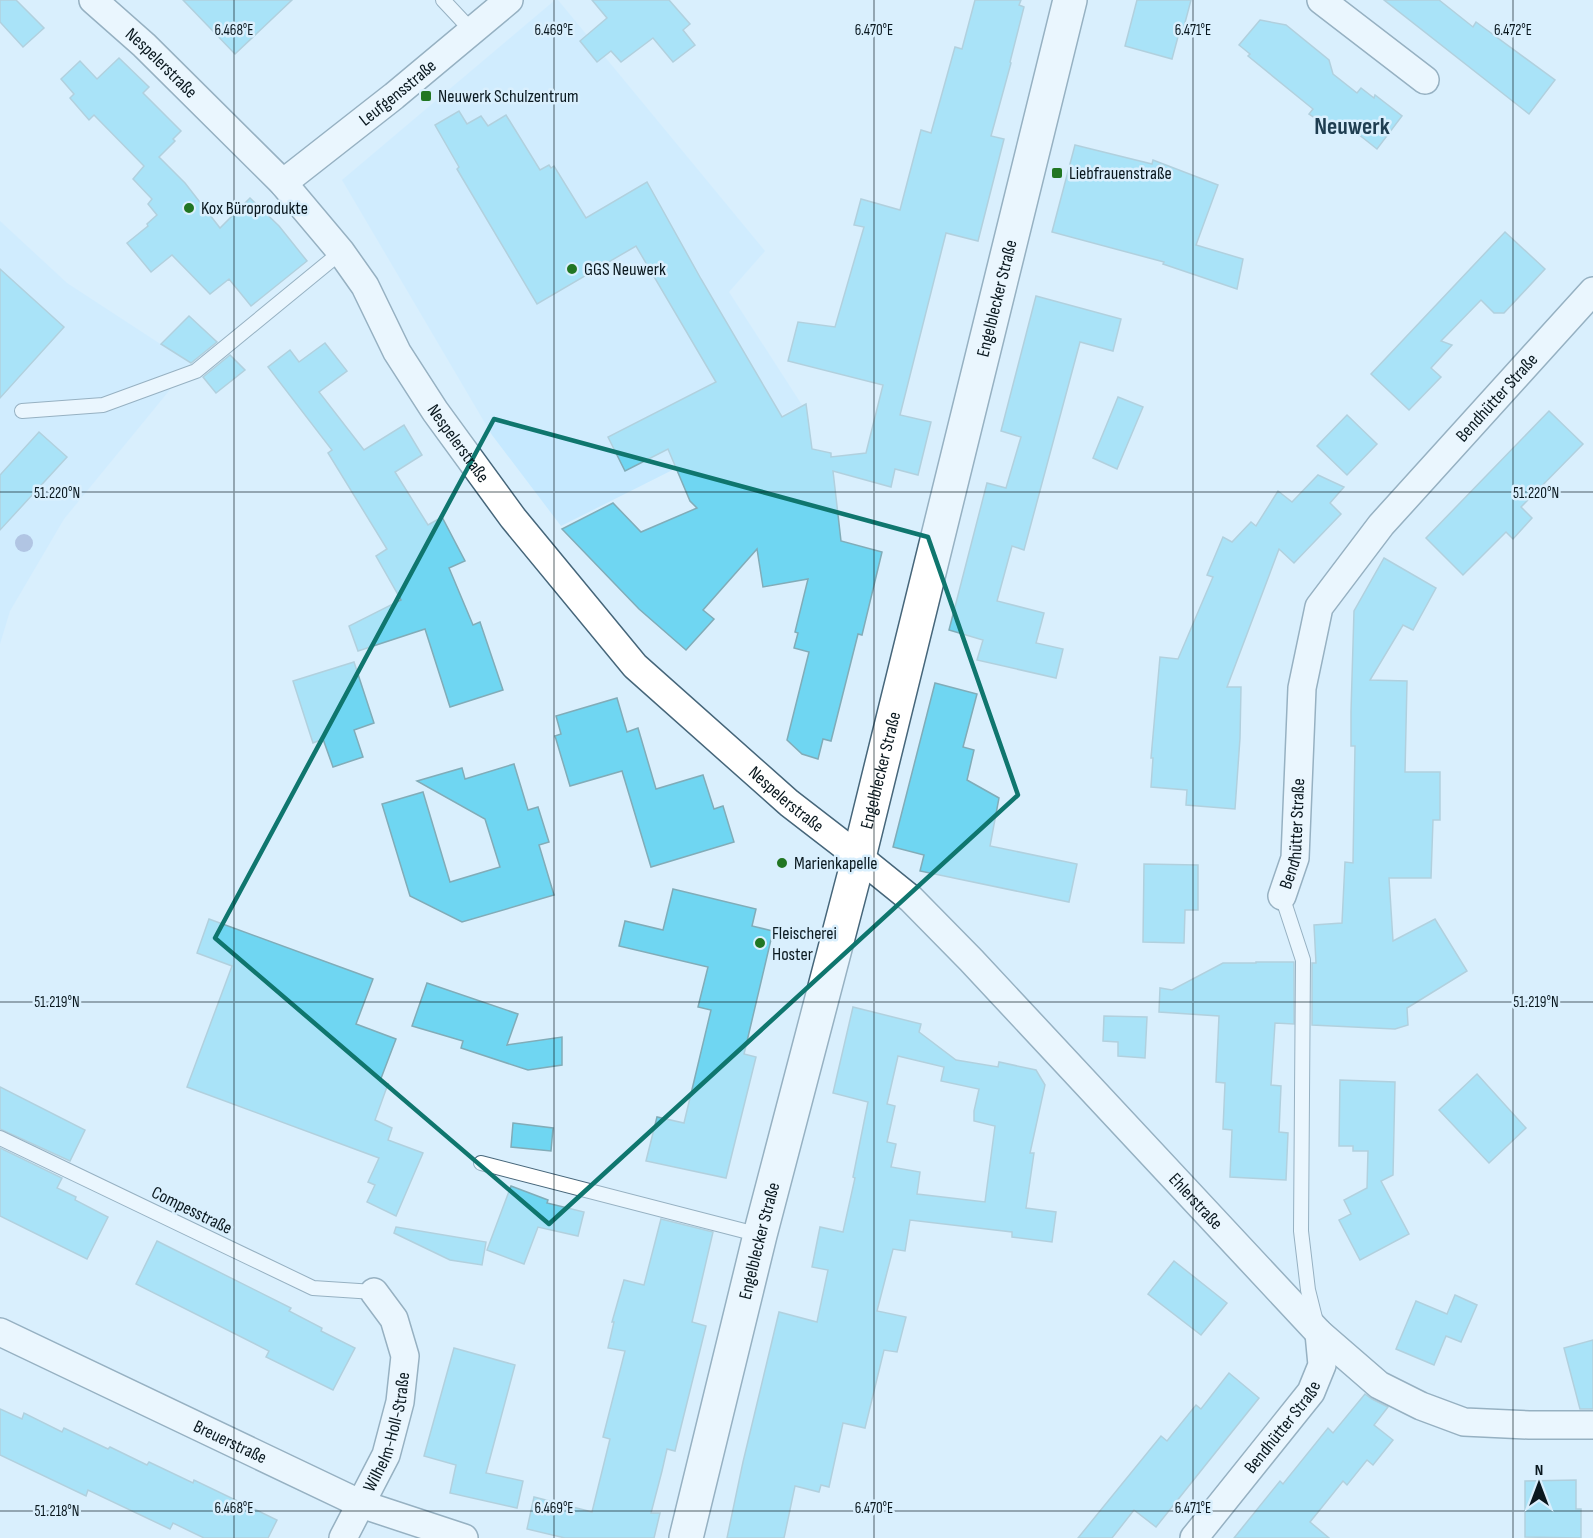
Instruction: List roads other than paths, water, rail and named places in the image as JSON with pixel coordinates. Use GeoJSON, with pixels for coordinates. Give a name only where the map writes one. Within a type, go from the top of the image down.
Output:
{"type":"FeatureCollection","features":[{"type":"Feature","properties":{"kind":"street","name":"Nespelerstraße"},"geometry":{"type":"LineString","coordinates":[[93,0],[144,45],[283,183],[341,252],[365,286],[397,352],[435,411],[513,518],[635,666],[789,803],[858,857]]}},
{"type":"Feature","properties":{"kind":"street","name":"Engelblecker Straße"},"geometry":{"type":"LineString","coordinates":[[686,1538],[760,1236],[858,857],[1070,0]]}},
{"type":"Feature","properties":{"kind":"street"},"geometry":{"type":"LineString","coordinates":[[1321,0],[1425,81]]}},
{"type":"Feature","properties":{"kind":"street","name":"Leufgensstraße"},"geometry":{"type":"LineString","coordinates":[[283,183],[394,96],[472,31],[500,3]]}},
{"type":"Feature","properties":{"kind":"street","name":"Bendhütter Straße"},"geometry":{"type":"LineString","coordinates":[[1282,896],[1295,858],[1302,687],[1319,607],[1381,525],[1593,291]]}},
{"type":"Feature","properties":{"kind":"street","name":"Ehlerstraße"},"geometry":{"type":"LineString","coordinates":[[858,857],[911,899],[971,960],[1319,1333],[1379,1385],[1421,1406],[1464,1422],[1593,1425]]}},
{"type":"Feature","properties":{"kind":"street","name":"Wilhelm-Holl-Straße"},"geometry":{"type":"LineString","coordinates":[[344,1538],[386,1455],[400,1402],[405,1356],[394,1319],[374,1292]]}},
{"type":"Feature","properties":{"kind":"street","name":"Breuerstraße"},"geometry":{"type":"LineString","coordinates":[[0,1332],[361,1504],[464,1538]]}},
{"type":"Feature","properties":{"kind":"street","name":"Bendhütter Straße"},"geometry":{"type":"LineString","coordinates":[[1194,1538],[1311,1392],[1322,1365],[1319,1333]]}},
{"type":"Feature","properties":{"kind":"lane"},"geometry":{"type":"LineString","coordinates":[[443,0],[472,31]]}},
{"type":"Feature","properties":{"kind":"lane"},"geometry":{"type":"LineString","coordinates":[[22,411],[103,405],[196,371],[341,252]]}},
{"type":"Feature","properties":{"kind":"lane","name":"Bendhütter Straße"},"geometry":{"type":"LineString","coordinates":[[1282,896],[1303,960],[1301,1231],[1308,1290],[1319,1333]]}},
{"type":"Feature","properties":{"kind":"lane","name":"Compesstraße"},"geometry":{"type":"LineString","coordinates":[[0,1138],[313,1288],[374,1292]]}},
{"type":"Feature","properties":{"kind":"lane"},"geometry":{"type":"LineString","coordinates":[[481,1163],[760,1236]]}},
{"type":"Feature","properties":{"kind":"place","name":"Neuwerk Schulzentrum"},"geometry":{"type":"Point","coordinates":[426,96]}},
{"type":"Feature","properties":{"kind":"place","name":"Liebfrauenstraße"},"geometry":{"type":"Point","coordinates":[1057,173]}},
{"type":"Feature","properties":{"kind":"place","name":"Kox Büroprodukte"},"geometry":{"type":"Point","coordinates":[189,208]}},
{"type":"Feature","properties":{"kind":"place","name":"GGS Neuwerk"},"geometry":{"type":"Point","coordinates":[572,269]}},
{"type":"Feature","properties":{"kind":"place","name":"Marienkapelle"},"geometry":{"type":"Point","coordinates":[782,863]}},
{"type":"Feature","properties":{"kind":"place","name":"Fleischerei Hoster"},"geometry":{"type":"Point","coordinates":[760,943]}},
{"type":"Feature","properties":{"kind":"district","name":"Neuwerk"},"geometry":{"type":"Point","coordinates":[1352,126]}}]}
